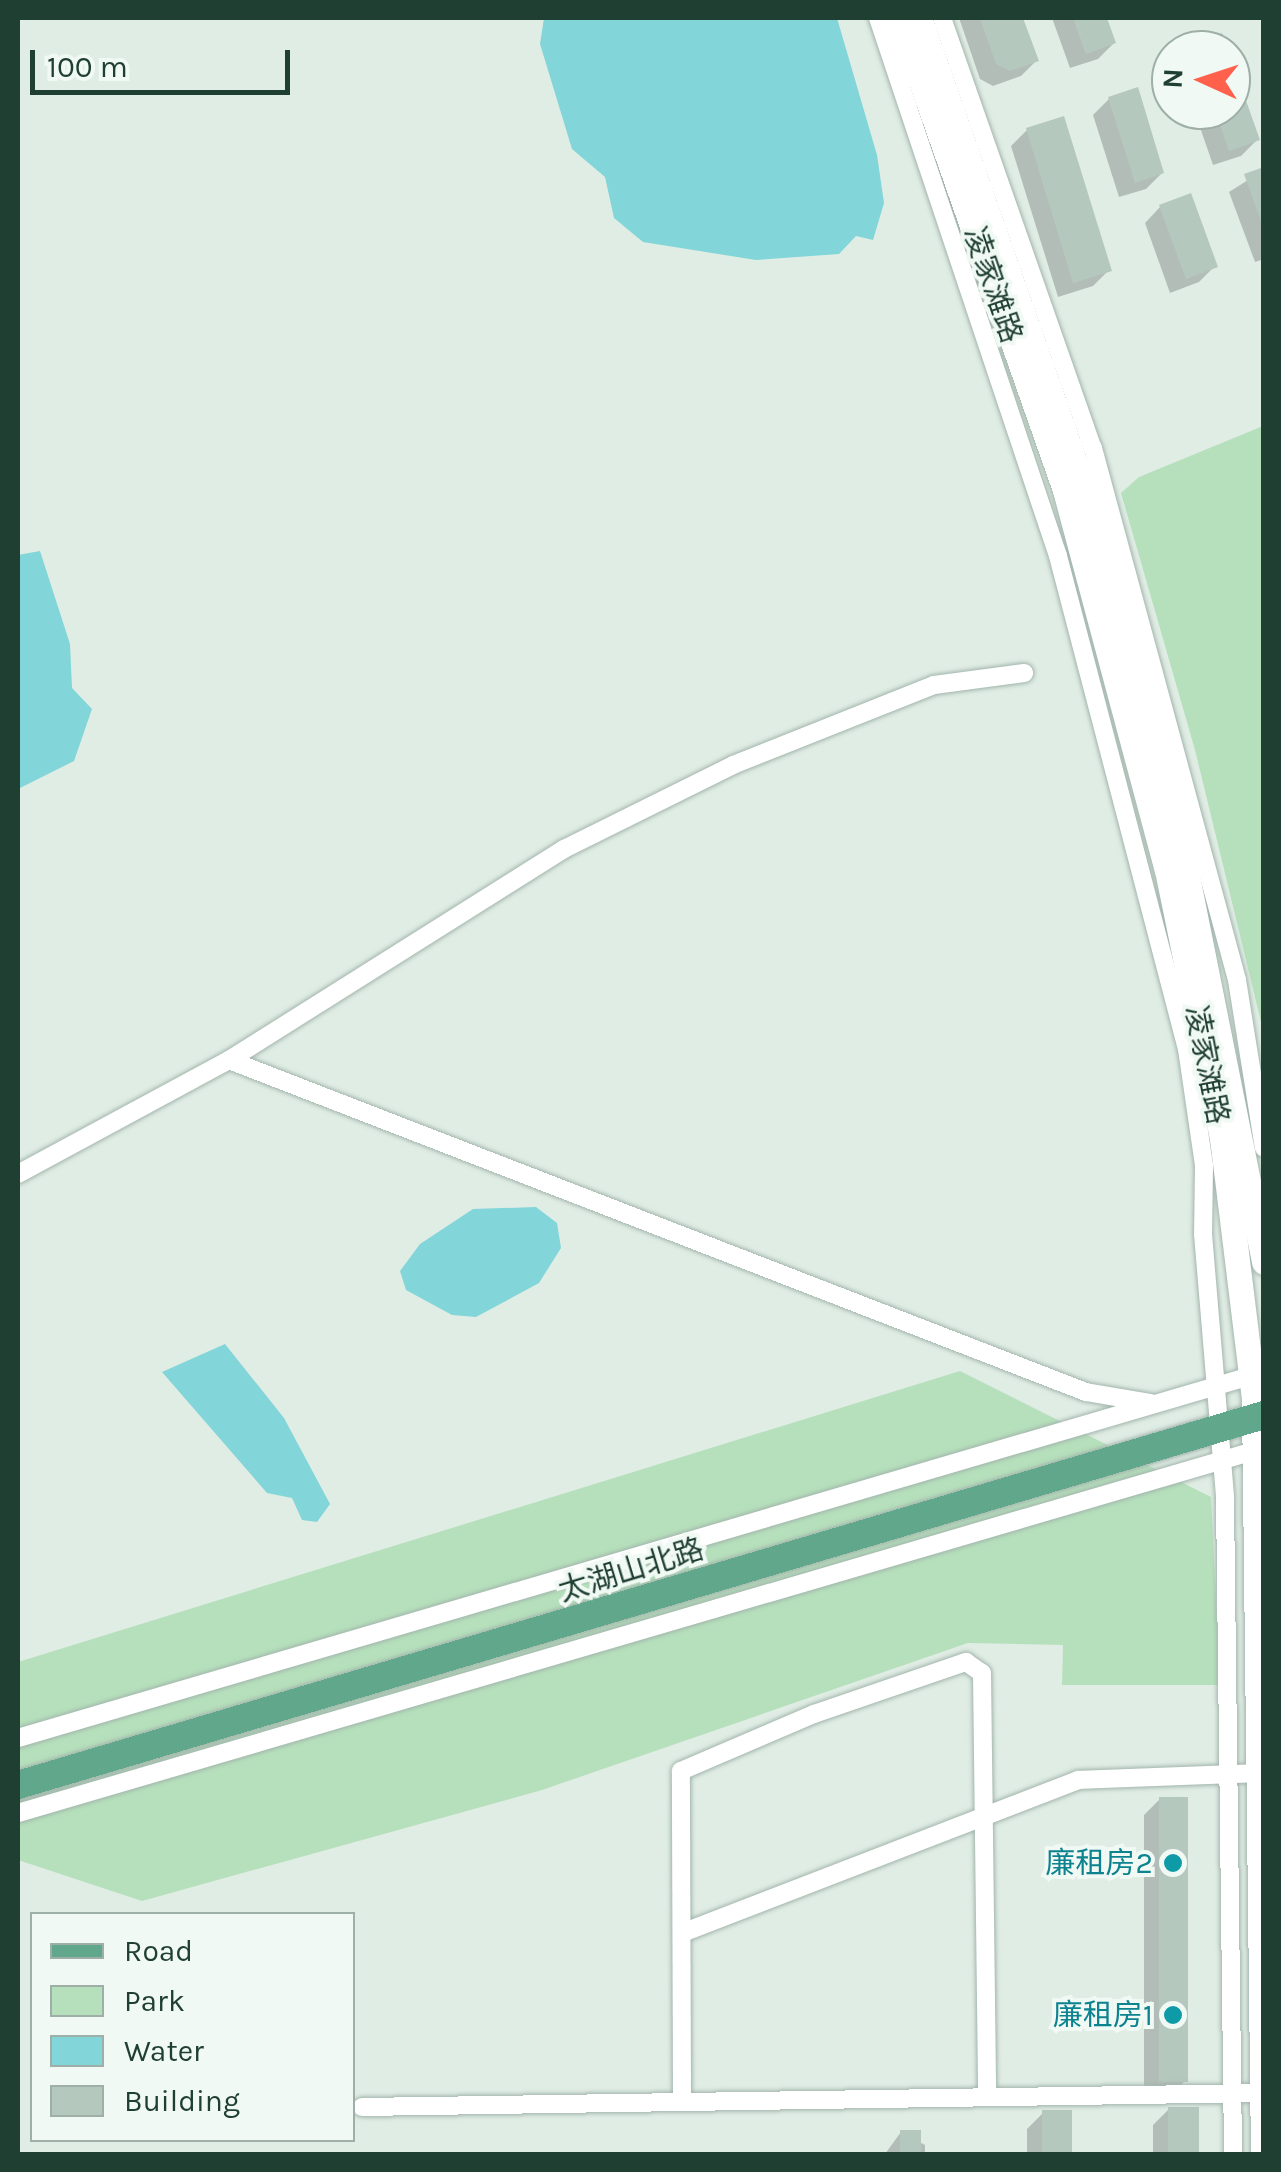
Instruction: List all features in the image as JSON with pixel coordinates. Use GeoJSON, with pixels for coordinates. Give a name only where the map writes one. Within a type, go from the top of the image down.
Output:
{"type":"FeatureCollection","features":[{"type":"Feature","properties":{"kind":"main road","name":"凌家滩路"},"geometry":{"type":"LineString","coordinates":[[899,18],[1065,490],[1167,870],[1222,1138],[1258,1396],[1263,2154]]}},
{"type":"Feature","properties":{"kind":"main road","name":"凌家滩路"},"geometry":{"type":"LineString","coordinates":[[918,18],[1082,484],[1185,866],[1264,1262]]}},
{"type":"Feature","properties":{"kind":"main road","name":"太湖山北路"},"geometry":{"type":"LineString","coordinates":[[18,1765],[1258,1396]]}},
{"type":"Feature","properties":{"kind":"main road","name":"太湖山北路"},"geometry":{"type":"LineString","coordinates":[[18,1785],[1220,1407]]}},
{"type":"Feature","properties":{"kind":"street"},"geometry":{"type":"LineString","coordinates":[[878,18],[1052,537],[1169,966],[1204,1166],[1204,1234],[1223,1460],[1234,2154]]}},
{"type":"Feature","properties":{"kind":"street"},"geometry":{"type":"LineString","coordinates":[[942,18],[1094,448],[1237,980],[1264,1148]]}},
{"type":"Feature","properties":{"kind":"street"},"geometry":{"type":"LineString","coordinates":[[18,1174],[229,1060],[564,849],[732,765],[934,685],[1024,673]]}},
{"type":"Feature","properties":{"kind":"street"},"geometry":{"type":"LineString","coordinates":[[229,1060],[1086,1392],[1156,1404],[1220,1407],[1258,1396]]}},
{"type":"Feature","properties":{"kind":"street"},"geometry":{"type":"LineString","coordinates":[[18,1738],[1156,1404]]}},
{"type":"Feature","properties":{"kind":"street"},"geometry":{"type":"LineString","coordinates":[[18,1813],[1259,1449]]}},
{"type":"Feature","properties":{"kind":"street"},"geometry":{"type":"LineString","coordinates":[[682,2097],[681,1771],[814,1714],[966,1662],[982,1672],[986,2095]]}},
{"type":"Feature","properties":{"kind":"street"},"geometry":{"type":"LineString","coordinates":[[682,1933],[874,1856],[984,1820],[994,1807],[1078,1780],[1259,1772]]}},
{"type":"Feature","properties":{"kind":"street"},"geometry":{"type":"LineString","coordinates":[[1231,2019],[1262,2018]]}},
{"type":"Feature","properties":{"kind":"street"},"geometry":{"type":"LineString","coordinates":[[362,2106],[682,2097],[986,2095],[1232,2084],[1263,2069]]}},
{"type":"Feature","properties":{"kind":"green space"},"geometry":{"type":"Polygon","coordinates":[[[1263,426],[1263,1030],[1195,750],[1121,493],[1139,477],[1263,426]]]}},
{"type":"Feature","properties":{"kind":"green space"},"geometry":{"type":"Polygon","coordinates":[[[960,1371],[1211,1497],[1220,1685],[1062,1685],[1063,1645],[968,1643],[542,1790],[142,1901],[18,1860],[18,1662],[960,1371]]]}},
{"type":"Feature","properties":{"kind":"water"},"geometry":{"type":"Polygon","coordinates":[[[544,18],[837,18],[877,155],[884,203],[873,240],[856,236],[839,254],[756,260],[643,242],[614,218],[605,177],[572,149],[540,44],[544,18]]]}},
{"type":"Feature","properties":{"kind":"water"},"geometry":{"type":"Polygon","coordinates":[[[40,551],[70,644],[72,688],[92,709],[74,761],[18,789],[18,555],[40,551]]]}},
{"type":"Feature","properties":{"kind":"water"},"geometry":{"type":"Polygon","coordinates":[[[536,1207],[557,1223],[561,1248],[539,1283],[476,1317],[452,1315],[406,1290],[400,1271],[420,1244],[473,1209],[536,1207]]]}},
{"type":"Feature","properties":{"kind":"water"},"geometry":{"type":"Polygon","coordinates":[[[225,1344],[284,1418],[330,1504],[317,1522],[302,1520],[292,1498],[267,1493],[162,1372],[225,1344]]]}},
{"type":"Feature","properties":{"kind":"building"},"geometry":{"type":"Polygon","coordinates":[[[980,18],[1023,18],[1039,61],[1010,71],[996,64],[980,18]]]}},
{"type":"Feature","properties":{"kind":"building"},"geometry":{"type":"Polygon","coordinates":[[[1073,18],[1107,18],[1116,43],[1086,54],[1073,18]]]}},
{"type":"Feature","properties":{"kind":"building"},"geometry":{"type":"Polygon","coordinates":[[[1138,87],[1164,173],[1135,183],[1108,97],[1138,87]]]}},
{"type":"Feature","properties":{"kind":"building"},"geometry":{"type":"Polygon","coordinates":[[[1251,115],[1260,140],[1229,151],[1222,130],[1251,130],[1251,115]]]}},
{"type":"Feature","properties":{"kind":"building"},"geometry":{"type":"Polygon","coordinates":[[[1064,116],[1112,271],[1073,283],[1026,128],[1064,116]]]}},
{"type":"Feature","properties":{"kind":"building"},"geometry":{"type":"Polygon","coordinates":[[[1264,167],[1264,224],[1262,224],[1244,174],[1264,167]]]}},
{"type":"Feature","properties":{"kind":"building"},"geometry":{"type":"Polygon","coordinates":[[[1191,193],[1218,267],[1186,279],[1159,205],[1191,193]]]}},
{"type":"Feature","properties":{"kind":"building"},"geometry":{"type":"Polygon","coordinates":[[[1159,1797],[1188,1797],[1188,2082],[1159,2082],[1159,1797]]]}},
{"type":"Feature","properties":{"kind":"building"},"geometry":{"type":"Polygon","coordinates":[[[1168,2107],[1199,2107],[1199,2154],[1168,2154],[1168,2107]]]}},
{"type":"Feature","properties":{"kind":"building"},"geometry":{"type":"Polygon","coordinates":[[[1042,2110],[1072,2110],[1072,2154],[1042,2154],[1042,2110]]]}},
{"type":"Feature","properties":{"kind":"building"},"geometry":{"type":"Polygon","coordinates":[[[900,2130],[921,2130],[921,2154],[900,2154],[900,2130]]]}},
{"type":"Feature","properties":{"kind":"place","name":"廉租房2"},"geometry":{"type":"Point","coordinates":[1173,1863]}},
{"type":"Feature","properties":{"kind":"place","name":"廉租房1"},"geometry":{"type":"Point","coordinates":[1173,2015]}}]}
